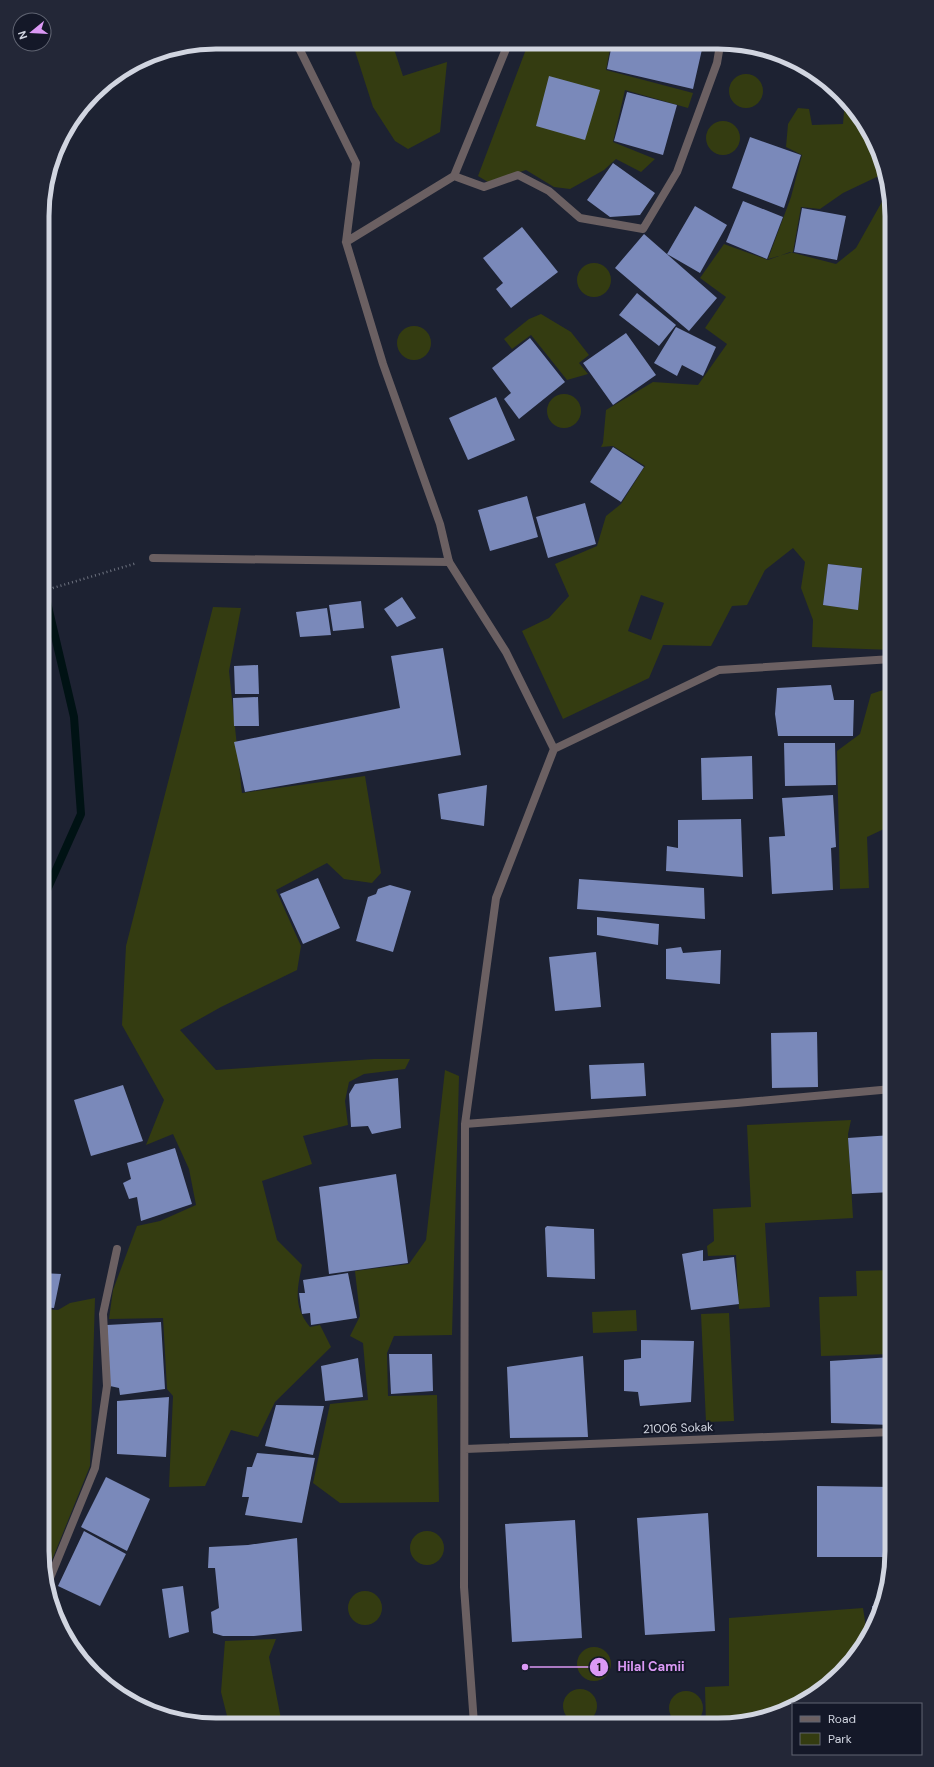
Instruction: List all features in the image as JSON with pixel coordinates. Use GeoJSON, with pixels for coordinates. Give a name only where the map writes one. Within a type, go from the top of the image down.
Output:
{"type":"FeatureCollection","features":[{"type":"Feature","properties":{"kind":"street"},"geometry":{"type":"LineString","coordinates":[[299,49],[356,163],[346,242],[383,364],[440,524],[449,562],[506,652],[554,749]]}},
{"type":"Feature","properties":{"kind":"street"},"geometry":{"type":"LineString","coordinates":[[346,242],[454,176],[506,49]]}},
{"type":"Feature","properties":{"kind":"street"},"geometry":{"type":"LineString","coordinates":[[454,176],[484,188],[518,175],[549,190],[580,218],[643,229],[677,172],[717,63],[719,49]]}},
{"type":"Feature","properties":{"kind":"street"},"geometry":{"type":"LineString","coordinates":[[153,558],[449,562]]}},
{"type":"Feature","properties":{"kind":"street"},"geometry":{"type":"LineString","coordinates":[[474,1718],[464,1587],[465,1124],[496,898],[554,749],[719,670],[885,659]]}},
{"type":"Feature","properties":{"kind":"street"},"geometry":{"type":"LineString","coordinates":[[465,1124],[737,1103],[885,1089]]}},
{"type":"Feature","properties":{"kind":"street"},"geometry":{"type":"LineString","coordinates":[[51,1576],[95,1468],[107,1386],[103,1314],[117,1250]]}},
{"type":"Feature","properties":{"kind":"street","name":"21006 Sokak"},"geometry":{"type":"LineString","coordinates":[[465,1449],[885,1432]]}},
{"type":"Feature","properties":{"kind":"path"},"geometry":{"type":"LineString","coordinates":[[49,591],[53,588],[153,558]]}},
{"type":"Feature","properties":{"kind":"green space"},"geometry":{"type":"Polygon","coordinates":[[[361,49],[394,49],[403,76],[447,62],[440,132],[408,149],[395,141],[373,107],[355,51],[361,49]]]}},
{"type":"Feature","properties":{"kind":"green space"},"geometry":{"type":"Polygon","coordinates":[[[526,49],[610,49],[606,70],[693,93],[688,108],[625,90],[613,142],[655,159],[641,172],[616,159],[604,170],[570,189],[554,187],[526,170],[488,182],[478,176],[526,49]]]}},
{"type":"Feature","properties":{"kind":"green space"},"geometry":{"type":"Polygon","coordinates":[[[749,74],[758,79],[762,84],[762,98],[758,103],[753,107],[743,108],[739,107],[730,98],[729,88],[730,84],[739,75],[749,74]]]}},
{"type":"Feature","properties":{"kind":"green space"},"geometry":{"type":"Polygon","coordinates":[[[844,107],[857,123],[868,142],[880,176],[843,193],[820,209],[801,207],[793,252],[768,259],[791,197],[802,155],[786,147],[788,124],[798,108],[809,109],[812,125],[843,124],[844,107]]]}},
{"type":"Feature","properties":{"kind":"green space"},"geometry":{"type":"Polygon","coordinates":[[[726,121],[735,126],[739,131],[739,145],[735,150],[730,154],[720,155],[716,154],[707,145],[706,135],[707,131],[716,122],[726,121]]]}},
{"type":"Feature","properties":{"kind":"green space"},"geometry":{"type":"Polygon","coordinates":[[[884,198],[885,650],[812,647],[813,620],[801,588],[805,562],[793,548],[765,570],[747,605],[732,606],[711,646],[663,645],[649,678],[563,719],[522,631],[549,618],[569,596],[555,564],[597,546],[606,516],[621,504],[645,466],[613,446],[601,447],[603,443],[606,410],[653,382],[698,385],[727,344],[705,328],[726,297],[700,278],[724,244],[768,260],[790,252],[836,264],[856,248],[884,198]],[[828,564],[823,605],[858,609],[862,568],[828,564]],[[641,595],[628,631],[651,640],[664,603],[641,595]]]}},
{"type":"Feature","properties":{"kind":"green space"},"geometry":{"type":"Polygon","coordinates":[[[591,263],[597,263],[601,264],[608,270],[611,280],[610,287],[604,294],[597,297],[591,297],[587,296],[580,290],[577,283],[577,277],[578,273],[584,266],[591,263]]]}},
{"type":"Feature","properties":{"kind":"green space"},"geometry":{"type":"Polygon","coordinates":[[[541,314],[571,332],[589,355],[579,363],[588,374],[567,380],[531,335],[512,349],[504,339],[529,319],[541,314]]]}},
{"type":"Feature","properties":{"kind":"green space"},"geometry":{"type":"Polygon","coordinates":[[[417,326],[426,331],[430,336],[430,350],[426,355],[421,359],[411,360],[407,359],[398,350],[397,340],[398,336],[407,327],[417,326]]]}},
{"type":"Feature","properties":{"kind":"green space"},"geometry":{"type":"Polygon","coordinates":[[[561,394],[567,394],[571,395],[578,401],[581,411],[580,418],[574,425],[567,428],[561,428],[557,427],[550,421],[547,414],[547,408],[548,404],[554,397],[561,394]]]}},
{"type":"Feature","properties":{"kind":"green space"},"geometry":{"type":"Polygon","coordinates":[[[213,607],[241,608],[229,671],[242,793],[365,776],[381,873],[372,883],[344,879],[327,863],[276,890],[301,946],[297,970],[221,1007],[180,1030],[216,1070],[374,1059],[410,1059],[405,1069],[364,1074],[349,1082],[345,1101],[348,1125],[303,1136],[312,1164],[262,1181],[277,1240],[302,1265],[298,1290],[301,1312],[310,1327],[320,1325],[331,1347],[275,1402],[258,1437],[231,1430],[205,1486],[169,1487],[173,1396],[167,1389],[163,1318],[109,1319],[113,1290],[137,1226],[160,1221],[196,1205],[189,1169],[173,1134],[146,1145],[164,1100],[122,1025],[126,946],[213,607]]]}},
{"type":"Feature","properties":{"kind":"green space"},"geometry":{"type":"Polygon","coordinates":[[[885,689],[885,828],[867,837],[869,888],[840,889],[837,751],[860,734],[871,694],[885,689]]]}},
{"type":"Feature","properties":{"kind":"green space"},"geometry":{"type":"Polygon","coordinates":[[[445,1070],[459,1076],[452,1335],[394,1336],[387,1353],[388,1396],[437,1395],[439,1502],[340,1503],[313,1483],[330,1404],[368,1400],[363,1343],[350,1336],[360,1316],[355,1271],[409,1264],[426,1240],[445,1070]]]}},
{"type":"Feature","properties":{"kind":"green space"},"geometry":{"type":"Polygon","coordinates":[[[851,1120],[848,1134],[853,1218],[765,1223],[770,1307],[739,1309],[736,1255],[708,1256],[707,1246],[714,1241],[713,1209],[751,1207],[747,1125],[851,1120]]]}},
{"type":"Feature","properties":{"kind":"green space"},"geometry":{"type":"Polygon","coordinates":[[[885,1270],[885,1354],[821,1356],[819,1297],[857,1296],[856,1271],[885,1270]]]}},
{"type":"Feature","properties":{"kind":"green space"},"geometry":{"type":"Polygon","coordinates":[[[95,1298],[90,1466],[49,1567],[49,1309],[58,1310],[70,1303],[95,1298]]]}},
{"type":"Feature","properties":{"kind":"green space"},"geometry":{"type":"Polygon","coordinates":[[[636,1310],[637,1331],[593,1333],[592,1312],[636,1310]]]}},
{"type":"Feature","properties":{"kind":"green space"},"geometry":{"type":"Polygon","coordinates":[[[729,1313],[734,1421],[706,1422],[701,1314],[729,1313]]]}},
{"type":"Feature","properties":{"kind":"green space"},"geometry":{"type":"Polygon","coordinates":[[[430,1531],[439,1536],[443,1541],[443,1555],[439,1560],[434,1564],[424,1565],[420,1564],[411,1555],[410,1545],[411,1541],[420,1532],[430,1531]]]}},
{"type":"Feature","properties":{"kind":"green space"},"geometry":{"type":"Polygon","coordinates":[[[362,1591],[368,1591],[372,1592],[379,1598],[382,1608],[381,1615],[375,1622],[368,1625],[362,1625],[358,1624],[351,1618],[348,1611],[348,1605],[349,1601],[355,1594],[362,1591]]]}},
{"type":"Feature","properties":{"kind":"green space"},"geometry":{"type":"Polygon","coordinates":[[[863,1608],[866,1629],[844,1661],[828,1677],[801,1696],[772,1709],[750,1715],[729,1718],[706,1718],[705,1687],[729,1686],[729,1618],[863,1608]]]}},
{"type":"Feature","properties":{"kind":"green space"},"geometry":{"type":"Polygon","coordinates":[[[276,1639],[269,1657],[281,1718],[228,1718],[221,1692],[225,1641],[276,1639]]]}},
{"type":"Feature","properties":{"kind":"green space"},"geometry":{"type":"Polygon","coordinates":[[[597,1647],[606,1652],[610,1657],[610,1671],[606,1676],[601,1680],[591,1681],[587,1680],[578,1671],[577,1661],[578,1657],[587,1648],[597,1647]]]}},
{"type":"Feature","properties":{"kind":"green space"},"geometry":{"type":"Polygon","coordinates":[[[577,1689],[587,1690],[596,1699],[596,1713],[592,1718],[568,1718],[563,1709],[564,1699],[573,1690],[577,1689]]]}},
{"type":"Feature","properties":{"kind":"green space"},"geometry":{"type":"Polygon","coordinates":[[[683,1691],[693,1692],[702,1701],[702,1715],[699,1718],[673,1718],[669,1711],[670,1701],[679,1692],[683,1691]]]}},
{"type":"Feature","properties":{"kind":"building"},"geometry":{"type":"Polygon","coordinates":[[[611,49],[702,49],[693,89],[607,69],[611,49]]]}},
{"type":"Feature","properties":{"kind":"building"},"geometry":{"type":"Polygon","coordinates":[[[549,76],[600,90],[585,140],[536,126],[549,76]]]}},
{"type":"Feature","properties":{"kind":"building"},"geometry":{"type":"Polygon","coordinates":[[[627,92],[677,105],[663,155],[614,141],[627,92]]]}},
{"type":"Feature","properties":{"kind":"building"},"geometry":{"type":"Polygon","coordinates":[[[750,137],[801,155],[784,208],[732,188],[750,137]]]}},
{"type":"Feature","properties":{"kind":"building"},"geometry":{"type":"Polygon","coordinates":[[[613,163],[655,193],[640,215],[610,217],[587,200],[613,163]]]}},
{"type":"Feature","properties":{"kind":"building"},"geometry":{"type":"Polygon","coordinates":[[[743,201],[783,217],[767,259],[726,242],[743,201]]]}},
{"type":"Feature","properties":{"kind":"building"},"geometry":{"type":"Polygon","coordinates":[[[695,206],[727,225],[700,273],[667,254],[695,206]]]}},
{"type":"Feature","properties":{"kind":"building"},"geometry":{"type":"Polygon","coordinates":[[[802,208],[846,216],[837,260],[794,252],[802,208]]]}},
{"type":"Feature","properties":{"kind":"building"},"geometry":{"type":"Polygon","coordinates":[[[522,227],[558,272],[511,308],[496,289],[503,283],[483,258],[522,227]]]}},
{"type":"Feature","properties":{"kind":"building"},"geometry":{"type":"Polygon","coordinates":[[[644,234],[717,298],[689,331],[615,268],[644,234]]]}},
{"type":"Feature","properties":{"kind":"building"},"geometry":{"type":"Polygon","coordinates":[[[637,293],[676,325],[659,346],[619,315],[637,293]]]}},
{"type":"Feature","properties":{"kind":"building"},"geometry":{"type":"Polygon","coordinates":[[[676,327],[716,347],[703,376],[682,365],[677,376],[654,363],[676,327]]]}},
{"type":"Feature","properties":{"kind":"building"},"geometry":{"type":"Polygon","coordinates":[[[626,333],[656,375],[613,405],[583,363],[626,333]]]}},
{"type":"Feature","properties":{"kind":"building"},"geometry":{"type":"Polygon","coordinates":[[[530,338],[565,382],[519,419],[504,399],[511,393],[492,368],[530,338]]]}},
{"type":"Feature","properties":{"kind":"building"},"geometry":{"type":"Polygon","coordinates":[[[496,397],[515,440],[468,460],[449,418],[496,397]]]}},
{"type":"Feature","properties":{"kind":"building"},"geometry":{"type":"Polygon","coordinates":[[[613,447],[644,467],[621,502],[590,482],[613,447]]]}},
{"type":"Feature","properties":{"kind":"building"},"geometry":{"type":"Polygon","coordinates":[[[527,496],[538,537],[490,551],[478,510],[527,496]]]}},
{"type":"Feature","properties":{"kind":"building"},"geometry":{"type":"Polygon","coordinates":[[[585,503],[596,544],[548,558],[536,517],[585,503]]]}},
{"type":"Feature","properties":{"kind":"building"},"geometry":{"type":"Polygon","coordinates":[[[828,564],[862,568],[858,610],[823,605],[828,564]]]}},
{"type":"Feature","properties":{"kind":"building"},"geometry":{"type":"Polygon","coordinates":[[[402,597],[416,618],[397,627],[384,609],[402,597]]]}},
{"type":"Feature","properties":{"kind":"building"},"geometry":{"type":"Polygon","coordinates":[[[361,601],[364,628],[333,631],[329,605],[361,601]]]}},
{"type":"Feature","properties":{"kind":"building"},"geometry":{"type":"Polygon","coordinates":[[[327,608],[331,635],[300,637],[296,612],[327,608]]]}},
{"type":"Feature","properties":{"kind":"building"},"geometry":{"type":"Polygon","coordinates":[[[443,648],[461,755],[245,792],[234,742],[400,708],[391,656],[443,648]]]}},
{"type":"Feature","properties":{"kind":"building"},"geometry":{"type":"Polygon","coordinates":[[[258,665],[259,694],[235,694],[234,666],[258,665]]]}},
{"type":"Feature","properties":{"kind":"building"},"geometry":{"type":"Polygon","coordinates":[[[831,685],[834,700],[854,700],[853,736],[778,736],[775,714],[777,688],[831,685]]]}},
{"type":"Feature","properties":{"kind":"building"},"geometry":{"type":"Polygon","coordinates":[[[258,697],[259,726],[234,726],[233,698],[258,697]]]}},
{"type":"Feature","properties":{"kind":"building"},"geometry":{"type":"Polygon","coordinates":[[[784,743],[835,743],[836,785],[785,786],[784,743]]]}},
{"type":"Feature","properties":{"kind":"building"},"geometry":{"type":"Polygon","coordinates":[[[752,756],[753,799],[702,800],[701,758],[752,756]]]}},
{"type":"Feature","properties":{"kind":"building"},"geometry":{"type":"Polygon","coordinates":[[[487,785],[484,826],[441,819],[438,794],[487,785]]]}},
{"type":"Feature","properties":{"kind":"building"},"geometry":{"type":"Polygon","coordinates":[[[833,795],[836,847],[831,848],[833,890],[772,894],[769,837],[785,836],[782,798],[833,795]]]}},
{"type":"Feature","properties":{"kind":"building"},"geometry":{"type":"Polygon","coordinates":[[[741,819],[743,877],[666,871],[667,846],[678,848],[678,820],[741,819]]]}},
{"type":"Feature","properties":{"kind":"building"},"geometry":{"type":"Polygon","coordinates":[[[318,878],[340,928],[303,944],[280,894],[318,878]]]}},
{"type":"Feature","properties":{"kind":"building"},"geometry":{"type":"Polygon","coordinates":[[[579,879],[704,888],[705,919],[577,909],[579,879]]]}},
{"type":"Feature","properties":{"kind":"building"},"geometry":{"type":"Polygon","coordinates":[[[390,885],[411,891],[393,952],[356,941],[368,897],[376,894],[378,889],[390,885]]]}},
{"type":"Feature","properties":{"kind":"building"},"geometry":{"type":"Polygon","coordinates":[[[597,917],[659,924],[658,945],[597,935],[597,917]]]}},
{"type":"Feature","properties":{"kind":"building"},"geometry":{"type":"Polygon","coordinates":[[[681,947],[683,953],[721,950],[720,984],[666,979],[666,949],[681,947]]]}},
{"type":"Feature","properties":{"kind":"building"},"geometry":{"type":"Polygon","coordinates":[[[596,952],[601,1007],[555,1011],[549,957],[596,952]]]}},
{"type":"Feature","properties":{"kind":"building"},"geometry":{"type":"Polygon","coordinates":[[[817,1032],[818,1087],[772,1088],[771,1033],[817,1032]]]}},
{"type":"Feature","properties":{"kind":"building"},"geometry":{"type":"Polygon","coordinates":[[[644,1063],[646,1096],[591,1099],[589,1065],[644,1063]]]}},
{"type":"Feature","properties":{"kind":"building"},"geometry":{"type":"Polygon","coordinates":[[[398,1078],[401,1128],[372,1134],[368,1126],[351,1127],[349,1094],[355,1084],[398,1078]]]}},
{"type":"Feature","properties":{"kind":"building"},"geometry":{"type":"Polygon","coordinates":[[[123,1085],[143,1141],[91,1156],[74,1100],[123,1085]]]}},
{"type":"Feature","properties":{"kind":"building"},"geometry":{"type":"Polygon","coordinates":[[[885,1135],[885,1192],[852,1194],[848,1138],[885,1135]]]}},
{"type":"Feature","properties":{"kind":"building"},"geometry":{"type":"Polygon","coordinates":[[[175,1148],[192,1204],[141,1221],[137,1197],[129,1199],[123,1183],[131,1179],[127,1163],[175,1148]]]}},
{"type":"Feature","properties":{"kind":"building"},"geometry":{"type":"Polygon","coordinates":[[[396,1174],[408,1263],[329,1274],[319,1187],[396,1174]]]}},
{"type":"Feature","properties":{"kind":"building"},"geometry":{"type":"Polygon","coordinates":[[[547,1226],[594,1229],[595,1279],[547,1277],[545,1228],[547,1226]]]}},
{"type":"Feature","properties":{"kind":"building"},"geometry":{"type":"Polygon","coordinates":[[[703,1250],[703,1261],[734,1257],[739,1304],[691,1310],[682,1254],[703,1250]]]}},
{"type":"Feature","properties":{"kind":"building"},"geometry":{"type":"Polygon","coordinates":[[[49,1273],[61,1274],[54,1308],[49,1308],[49,1273]]]}},
{"type":"Feature","properties":{"kind":"building"},"geometry":{"type":"Polygon","coordinates":[[[348,1273],[357,1318],[311,1325],[310,1313],[302,1314],[299,1293],[305,1293],[303,1280],[348,1273]]]}},
{"type":"Feature","properties":{"kind":"building"},"geometry":{"type":"Polygon","coordinates":[[[161,1322],[165,1389],[120,1395],[119,1388],[110,1386],[107,1325],[161,1322]]]}},
{"type":"Feature","properties":{"kind":"building"},"geometry":{"type":"Polygon","coordinates":[[[641,1340],[694,1341],[691,1402],[640,1406],[638,1392],[624,1391],[624,1360],[641,1358],[641,1340]]]}},
{"type":"Feature","properties":{"kind":"building"},"geometry":{"type":"Polygon","coordinates":[[[389,1354],[432,1354],[433,1391],[391,1394],[389,1354]]]}},
{"type":"Feature","properties":{"kind":"building"},"geometry":{"type":"Polygon","coordinates":[[[583,1356],[588,1437],[510,1438],[507,1367],[583,1356]]]}},
{"type":"Feature","properties":{"kind":"building"},"geometry":{"type":"Polygon","coordinates":[[[885,1357],[885,1425],[831,1423],[830,1361],[885,1357]]]}},
{"type":"Feature","properties":{"kind":"building"},"geometry":{"type":"Polygon","coordinates":[[[358,1358],[363,1397],[325,1401],[321,1366],[358,1358]]]}},
{"type":"Feature","properties":{"kind":"building"},"geometry":{"type":"Polygon","coordinates":[[[169,1397],[166,1457],[117,1454],[117,1401],[169,1397]]]}},
{"type":"Feature","properties":{"kind":"building"},"geometry":{"type":"Polygon","coordinates":[[[276,1405],[324,1406],[313,1455],[265,1446],[276,1405]]]}},
{"type":"Feature","properties":{"kind":"building"},"geometry":{"type":"Polygon","coordinates":[[[257,1453],[315,1458],[302,1523],[245,1515],[249,1497],[242,1497],[247,1467],[252,1467],[257,1453]]]}},
{"type":"Feature","properties":{"kind":"building"},"geometry":{"type":"Polygon","coordinates":[[[106,1477],[150,1499],[127,1551],[81,1527],[106,1477]]]}},
{"type":"Feature","properties":{"kind":"building"},"geometry":{"type":"Polygon","coordinates":[[[817,1486],[885,1487],[885,1557],[817,1557],[817,1486]]]}},
{"type":"Feature","properties":{"kind":"building"},"geometry":{"type":"Polygon","coordinates":[[[708,1513],[715,1631],[645,1635],[637,1518],[708,1513]]]}},
{"type":"Feature","properties":{"kind":"building"},"geometry":{"type":"Polygon","coordinates":[[[575,1520],[582,1638],[512,1642],[505,1524],[575,1520]]]}},
{"type":"Feature","properties":{"kind":"building"},"geometry":{"type":"Polygon","coordinates":[[[84,1531],[126,1554],[100,1606],[58,1586],[84,1531]]]}},
{"type":"Feature","properties":{"kind":"building"},"geometry":{"type":"Polygon","coordinates":[[[297,1538],[302,1631],[254,1636],[223,1636],[213,1633],[211,1612],[219,1608],[215,1568],[208,1568],[209,1547],[248,1545],[297,1538]]]}},
{"type":"Feature","properties":{"kind":"building"},"geometry":{"type":"Polygon","coordinates":[[[183,1586],[189,1632],[169,1638],[162,1589],[183,1586]]]}},
{"type":"Feature","properties":{"kind":"building"},"geometry":{"type":"Polygon","coordinates":[[[872,1606],[876,1606],[872,1614],[872,1606]]]}},
{"type":"Feature","properties":{"kind":"waterway"},"geometry":{"type":"LineString","coordinates":[[49,611],[74,717],[81,814],[49,886]]}},
{"type":"Feature","properties":{"kind":"place","name":"Hilal Camii"},"geometry":{"type":"Point","coordinates":[525,1667]}}]}
